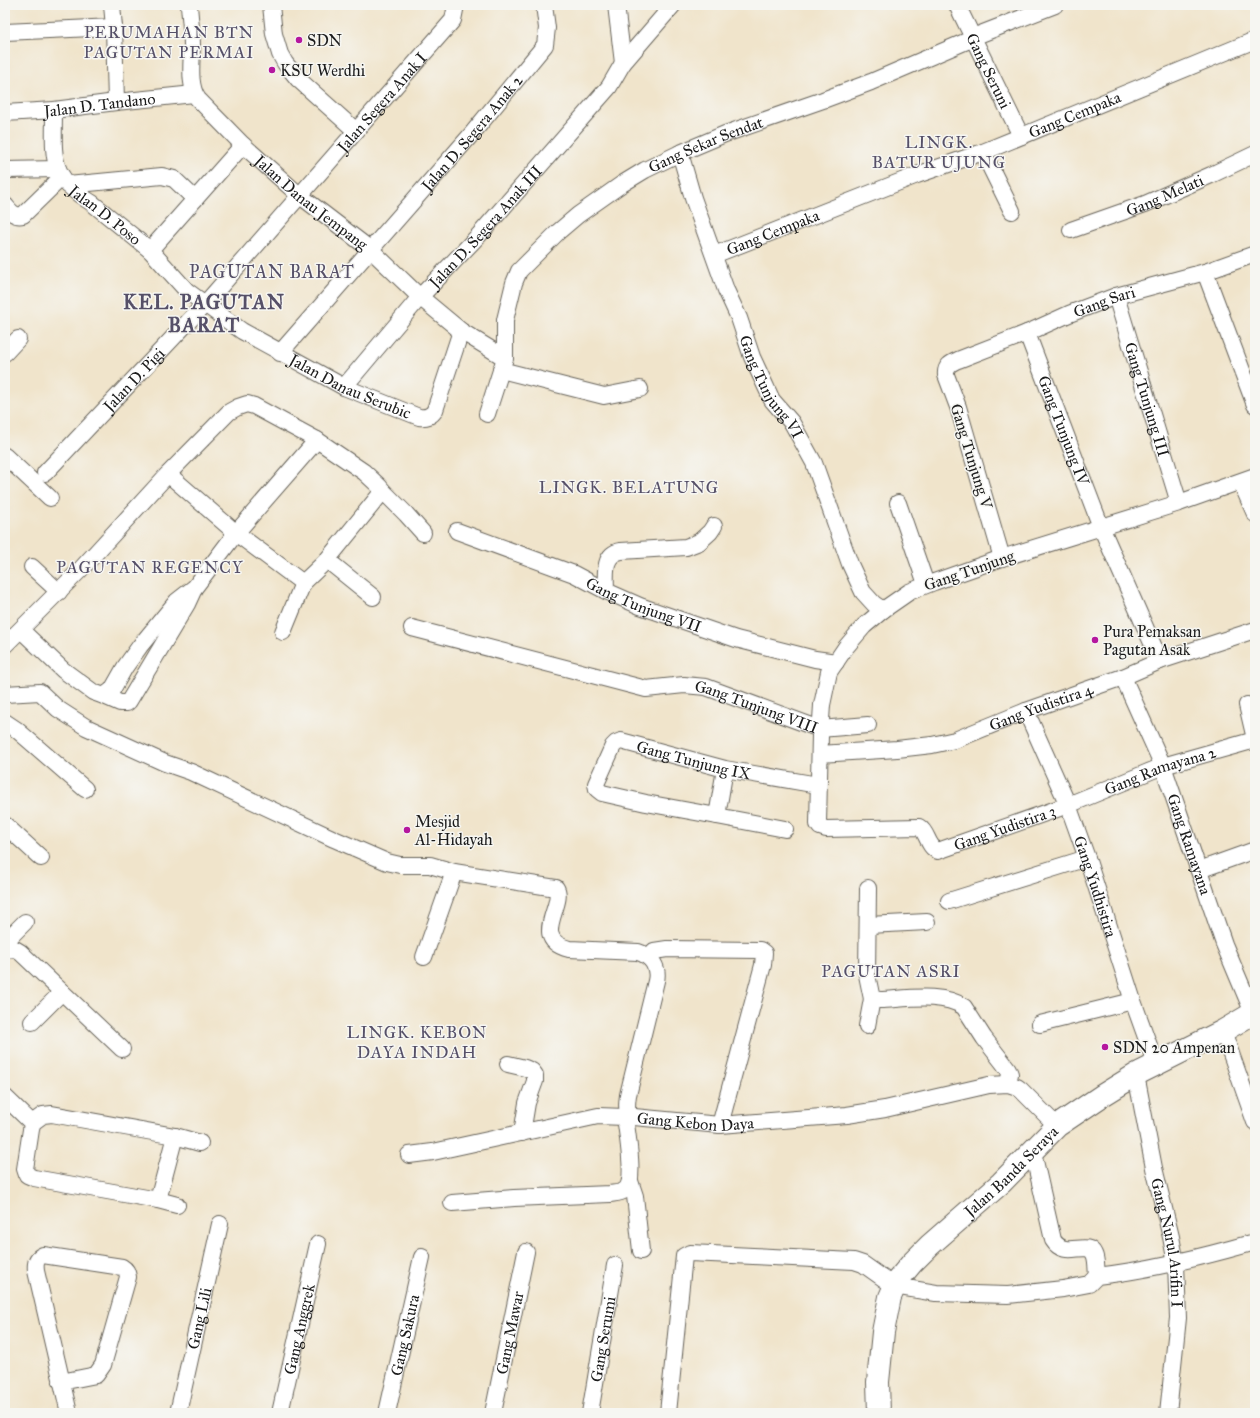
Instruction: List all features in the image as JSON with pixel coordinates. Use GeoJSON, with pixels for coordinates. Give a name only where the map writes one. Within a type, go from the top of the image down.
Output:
{"type":"FeatureCollection","features":[{"type":"Feature","properties":{"kind":"street"},"geometry":{"type":"LineString","coordinates":[[112,5],[116,102]]}},
{"type":"Feature","properties":{"kind":"street"},"geometry":{"type":"LineString","coordinates":[[189,5],[192,46],[191,63],[194,94]]}},
{"type":"Feature","properties":{"kind":"street"},"geometry":{"type":"LineString","coordinates":[[271,5],[274,34],[280,54],[285,63],[298,79],[356,131]]}},
{"type":"Feature","properties":{"kind":"street","name":"Jalan Segera Anak I"},"geometry":{"type":"LineString","coordinates":[[299,195],[453,20],[456,5]]}},
{"type":"Feature","properties":{"kind":"street","name":"Jalan D. Segera Anak 2"},"geometry":{"type":"LineString","coordinates":[[280,353],[470,136],[545,45],[547,28],[544,5]]}},
{"type":"Feature","properties":{"kind":"street"},"geometry":{"type":"LineString","coordinates":[[616,5],[623,63]]}},
{"type":"Feature","properties":{"kind":"street","name":"Jalan D. Segera Anak III"},"geometry":{"type":"LineString","coordinates":[[344,387],[420,298],[479,235],[609,87],[623,63],[673,5]]}},
{"type":"Feature","properties":{"kind":"street","name":"Gang Seruni"},"geometry":{"type":"LineString","coordinates":[[957,5],[1021,136]]}},
{"type":"Feature","properties":{"kind":"street","name":"Gang Sekar Sendat"},"geometry":{"type":"LineString","coordinates":[[487,414],[503,364],[505,320],[514,283],[519,271],[558,232],[600,199],[645,170],[680,153],[725,134],[816,103],[871,82],[967,41],[973,37],[1055,5]]}},
{"type":"Feature","properties":{"kind":"street"},"geometry":{"type":"LineString","coordinates":[[5,32],[114,27]]}},
{"type":"Feature","properties":{"kind":"street","name":"Gang Cempaka"},"geometry":{"type":"LineString","coordinates":[[714,255],[917,175],[983,152],[1255,40]]}},
{"type":"Feature","properties":{"kind":"street","name":"Jalan D. Tandano"},"geometry":{"type":"LineString","coordinates":[[5,113],[54,110],[194,94]]}},
{"type":"Feature","properties":{"kind":"street","name":"Jalan Danau Jempang"},"geometry":{"type":"LineString","coordinates":[[194,94],[243,145],[299,195],[370,250],[420,298],[503,364],[604,396],[640,389]]}},
{"type":"Feature","properties":{"kind":"street","name":"Jalan D. Poso"},"geometry":{"type":"LineString","coordinates":[[54,110],[55,159],[63,177],[74,190],[150,250],[187,291],[201,302]]}},
{"type":"Feature","properties":{"kind":"street"},"geometry":{"type":"LineString","coordinates":[[150,250],[243,145]]}},
{"type":"Feature","properties":{"kind":"street"},"geometry":{"type":"LineString","coordinates":[[983,152],[1012,211]]}},
{"type":"Feature","properties":{"kind":"street","name":"Gang Tunjung VI"},"geometry":{"type":"LineString","coordinates":[[680,153],[693,198],[726,290],[739,318],[752,357],[772,400],[792,423],[814,464],[850,564],[863,592],[874,604],[883,610]]}},
{"type":"Feature","properties":{"kind":"street","name":"Gang Melati"},"geometry":{"type":"LineString","coordinates":[[1071,230],[1145,204],[1255,154]]}},
{"type":"Feature","properties":{"kind":"street"},"geometry":{"type":"LineString","coordinates":[[5,170],[63,177],[162,176],[174,179],[195,199]]}},
{"type":"Feature","properties":{"kind":"street"},"geometry":{"type":"LineString","coordinates":[[5,206],[14,215],[23,216],[63,177]]}},
{"type":"Feature","properties":{"kind":"street","name":"Jalan D. Pigi"},"geometry":{"type":"LineString","coordinates":[[45,473],[299,195]]}},
{"type":"Feature","properties":{"kind":"street","name":"Gang Sari"},"geometry":{"type":"LineString","coordinates":[[958,360],[1116,296],[1205,272],[1255,254]]}},
{"type":"Feature","properties":{"kind":"street"},"geometry":{"type":"LineString","coordinates":[[1205,272],[1255,405]]}},
{"type":"Feature","properties":{"kind":"street","name":"Gang Tunjung III"},"geometry":{"type":"LineString","coordinates":[[1116,296],[1179,503]]}},
{"type":"Feature","properties":{"kind":"street","name":"Jalan Danau Serubic"},"geometry":{"type":"LineString","coordinates":[[201,302],[242,331],[344,387],[419,417],[430,416],[435,410],[461,331]]}},
{"type":"Feature","properties":{"kind":"street","name":"Gang Tunjung IV"},"geometry":{"type":"LineString","coordinates":[[1027,333],[1101,527],[1160,661]]}},
{"type":"Feature","properties":{"kind":"street"},"geometry":{"type":"LineString","coordinates":[[5,353],[18,339]]}},
{"type":"Feature","properties":{"kind":"street","name":"Gang Tunjung V"},"geometry":{"type":"LineString","coordinates":[[958,360],[948,366],[946,375],[958,407],[1002,558]]}},
{"type":"Feature","properties":{"kind":"street"},"geometry":{"type":"LineString","coordinates":[[5,645],[59,592],[168,474],[229,412],[238,406],[247,404],[254,406],[317,440],[364,472],[423,533]]}},
{"type":"Feature","properties":{"kind":"street"},"geometry":{"type":"LineString","coordinates":[[21,630],[63,670],[93,692],[120,703],[127,703],[187,604],[195,587],[236,533],[317,440]]}},
{"type":"Feature","properties":{"kind":"street"},"geometry":{"type":"LineString","coordinates":[[5,456],[50,498]]}},
{"type":"Feature","properties":{"kind":"street"},"geometry":{"type":"LineString","coordinates":[[168,474],[236,533],[303,583]]}},
{"type":"Feature","properties":{"kind":"street"},"geometry":{"type":"LineString","coordinates":[[1248,478],[1255,514]]}},
{"type":"Feature","properties":{"kind":"street","name":"Gang Tunjung"},"geometry":{"type":"LineString","coordinates":[[942,850],[938,851],[933,849],[923,830],[919,827],[826,829],[820,827],[818,824],[822,705],[829,672],[846,647],[864,626],[883,610],[903,596],[926,584],[1002,558],[1179,503],[1248,478]]}},
{"type":"Feature","properties":{"kind":"street"},"geometry":{"type":"LineString","coordinates":[[283,632],[303,583],[327,560],[383,490]]}},
{"type":"Feature","properties":{"kind":"street"},"geometry":{"type":"LineString","coordinates":[[898,503],[926,584]]}},
{"type":"Feature","properties":{"kind":"street"},"geometry":{"type":"LineString","coordinates":[[606,591],[607,561],[614,553],[621,551],[686,547],[699,542],[714,526]]}},
{"type":"Feature","properties":{"kind":"street","name":"Gang Tunjung VII"},"geometry":{"type":"LineString","coordinates":[[457,531],[574,574],[606,591],[640,606],[736,639],[815,659],[836,662]]}},
{"type":"Feature","properties":{"kind":"street"},"geometry":{"type":"LineString","coordinates":[[327,560],[373,597]]}},
{"type":"Feature","properties":{"kind":"street"},"geometry":{"type":"LineString","coordinates":[[32,567],[59,592]]}},
{"type":"Feature","properties":{"kind":"street"},"geometry":{"type":"LineString","coordinates":[[104,696],[112,690],[125,667],[140,646],[177,600],[195,587]]}},
{"type":"Feature","properties":{"kind":"street","name":"Gang Tunjung VIII"},"geometry":{"type":"LineString","coordinates":[[412,628],[646,689],[684,685],[706,687],[820,729],[868,725]]}},
{"type":"Feature","properties":{"kind":"street","name":"Gang Yudistira 4"},"geometry":{"type":"LineString","coordinates":[[820,754],[897,749],[932,745],[955,740],[1026,711],[1123,677],[1160,661],[1255,630]]}},
{"type":"Feature","properties":{"kind":"street"},"geometry":{"type":"LineString","coordinates":[[140,646],[155,657]]}},
{"type":"Feature","properties":{"kind":"street","name":"Gang Ramayana"},"geometry":{"type":"LineString","coordinates":[[1123,677],[1163,766],[1224,944],[1254,1012]]}},
{"type":"Feature","properties":{"kind":"street"},"geometry":{"type":"LineString","coordinates":[[5,694],[40,692],[58,709],[86,727],[165,763],[191,772],[334,839],[387,862],[400,865],[430,865],[454,872],[553,887],[557,890],[558,894],[551,918],[550,930],[552,939],[562,947],[569,949],[638,952],[649,957],[654,951],[667,949],[760,950],[764,953],[763,965],[720,1124]]}},
{"type":"Feature","properties":{"kind":"street"},"geometry":{"type":"LineString","coordinates":[[1247,705],[1255,740]]}},
{"type":"Feature","properties":{"kind":"street","name":"Gang Yudhistira"},"geometry":{"type":"LineString","coordinates":[[1026,711],[1068,805],[1087,858],[1133,1001],[1156,1065]]}},
{"type":"Feature","properties":{"kind":"street"},"geometry":{"type":"LineString","coordinates":[[5,722],[17,730],[84,789]]}},
{"type":"Feature","properties":{"kind":"street","name":"Gang Ramayana 2"},"geometry":{"type":"LineString","coordinates":[[1068,805],[1163,766],[1255,740]]}},
{"type":"Feature","properties":{"kind":"street","name":"Gang Tunjung IX"},"geometry":{"type":"LineString","coordinates":[[717,816],[602,793],[597,789],[596,784],[613,746],[619,742],[725,769],[818,790]]}},
{"type":"Feature","properties":{"kind":"street"},"geometry":{"type":"LineString","coordinates":[[725,769],[717,816],[785,829]]}},
{"type":"Feature","properties":{"kind":"street","name":"Gang Yudistira 3"},"geometry":{"type":"LineString","coordinates":[[942,850],[1068,805]]}},
{"type":"Feature","properties":{"kind":"street"},"geometry":{"type":"LineString","coordinates":[[5,825],[41,858]]}},
{"type":"Feature","properties":{"kind":"street"},"geometry":{"type":"LineString","coordinates":[[1199,870],[1255,850]]}},
{"type":"Feature","properties":{"kind":"street"},"geometry":{"type":"LineString","coordinates":[[949,901],[1087,858]]}},
{"type":"Feature","properties":{"kind":"street"},"geometry":{"type":"LineString","coordinates":[[424,957],[454,872]]}},
{"type":"Feature","properties":{"kind":"street"},"geometry":{"type":"LineString","coordinates":[[867,1026],[872,999],[867,975],[868,888]]}},
{"type":"Feature","properties":{"kind":"street"},"geometry":{"type":"LineString","coordinates":[[5,942],[24,922]]}},
{"type":"Feature","properties":{"kind":"street"},"geometry":{"type":"LineString","coordinates":[[868,925],[927,922]]}},
{"type":"Feature","properties":{"kind":"street"},"geometry":{"type":"LineString","coordinates":[[5,950],[15,949],[20,952],[122,1049]]}},
{"type":"Feature","properties":{"kind":"street","name":"Gang Kebon Daya"},"geometry":{"type":"LineString","coordinates":[[649,957],[655,967],[657,978],[628,1095],[627,1115],[642,1118],[720,1124],[847,1115],[885,1109],[990,1085],[1008,1084]]}},
{"type":"Feature","properties":{"kind":"street"},"geometry":{"type":"LineString","coordinates":[[32,1022],[62,992]]}},
{"type":"Feature","properties":{"kind":"street"},"geometry":{"type":"LineString","coordinates":[[872,999],[936,998],[960,1004],[967,1011],[984,1038],[1008,1069],[1010,1074],[1008,1084],[1021,1090],[1057,1126]]}},
{"type":"Feature","properties":{"kind":"street"},"geometry":{"type":"LineString","coordinates":[[1040,1024],[1133,1001]]}},
{"type":"Feature","properties":{"kind":"street","name":"Jalan Banda Seraya"},"geometry":{"type":"LineString","coordinates":[[879,1413],[878,1382],[883,1332],[890,1297],[894,1286],[912,1263],[930,1245],[1001,1183],[1057,1126],[1136,1075],[1223,1031],[1254,1012]]}},
{"type":"Feature","properties":{"kind":"street"},"geometry":{"type":"LineString","coordinates":[[1223,1031],[1255,1122]]}},
{"type":"Feature","properties":{"kind":"street"},"geometry":{"type":"LineString","coordinates":[[508,1064],[525,1068],[532,1071],[534,1075],[535,1081],[527,1103],[522,1133]]}},
{"type":"Feature","properties":{"kind":"street","name":"Gang Nurul Arifin I"},"geometry":{"type":"LineString","coordinates":[[1136,1075],[1154,1168],[1176,1263],[1178,1318],[1168,1413]]}},
{"type":"Feature","properties":{"kind":"street"},"geometry":{"type":"LineString","coordinates":[[5,1097],[32,1123]]}},
{"type":"Feature","properties":{"kind":"street"},"geometry":{"type":"LineString","coordinates":[[177,1205],[158,1200],[34,1178],[28,1175],[25,1169],[32,1123],[43,1115],[52,1114],[175,1136],[200,1143]]}},
{"type":"Feature","properties":{"kind":"street"},"geometry":{"type":"LineString","coordinates":[[409,1155],[433,1152],[598,1116],[627,1115],[631,1170],[630,1181],[627,1188],[622,1192],[610,1194],[514,1198],[452,1203]]}},
{"type":"Feature","properties":{"kind":"street"},"geometry":{"type":"LineString","coordinates":[[158,1200],[175,1136]]}},
{"type":"Feature","properties":{"kind":"street"},"geometry":{"type":"LineString","coordinates":[[668,1413],[684,1256],[686,1254],[696,1253],[854,1261],[863,1264],[894,1286],[936,1293],[1008,1295],[1063,1290],[1093,1282],[1097,1276],[1095,1255],[1092,1251],[1085,1248],[1062,1249],[1057,1246],[1053,1240],[1033,1152]]}},
{"type":"Feature","properties":{"kind":"street"},"geometry":{"type":"LineString","coordinates":[[630,1181],[636,1196],[642,1251]]}},
{"type":"Feature","properties":{"kind":"street","name":"Gang Lili"},"geometry":{"type":"LineString","coordinates":[[178,1413],[220,1224]]}},
{"type":"Feature","properties":{"kind":"street"},"geometry":{"type":"LineString","coordinates":[[1097,1276],[1145,1270],[1255,1242]]}},
{"type":"Feature","properties":{"kind":"street","name":"Gang Anggrek"},"geometry":{"type":"LineString","coordinates":[[280,1413],[318,1244]]}},
{"type":"Feature","properties":{"kind":"street","name":"Gang Mawar"},"geometry":{"type":"LineString","coordinates":[[493,1413],[526,1252]]}},
{"type":"Feature","properties":{"kind":"street"},"geometry":{"type":"LineString","coordinates":[[61,1382],[96,1375],[103,1365],[128,1278],[126,1269],[122,1267],[43,1256],[39,1257],[35,1263],[61,1382],[69,1413]]}},
{"type":"Feature","properties":{"kind":"street","name":"Gang Sakura"},"geometry":{"type":"LineString","coordinates":[[387,1413],[422,1257]]}},
{"type":"Feature","properties":{"kind":"street","name":"Gang Serumi"},"geometry":{"type":"LineString","coordinates":[[590,1413],[615,1265]]}},
{"type":"Feature","properties":{"kind":"place","name":"SDN"},"geometry":{"type":"Point","coordinates":[299,40]}},
{"type":"Feature","properties":{"kind":"place","name":"KSU Werdhi"},"geometry":{"type":"Point","coordinates":[272,70]}},
{"type":"Feature","properties":{"kind":"place","name":"Pura Pemaksan Pagutan Asak"},"geometry":{"type":"Point","coordinates":[1095,640]}},
{"type":"Feature","properties":{"kind":"place","name":"Mesjid Al-Hidayah"},"geometry":{"type":"Point","coordinates":[407,830]}},
{"type":"Feature","properties":{"kind":"place","name":"SDN 20 Ampenan"},"geometry":{"type":"Point","coordinates":[1105,1047]}},
{"type":"Feature","properties":{"kind":"district","name":"PERUMAHAN BTN PAGUTAN PERMAI"},"geometry":{"type":"Point","coordinates":[169,42]}},
{"type":"Feature","properties":{"kind":"district","name":"LINGK. BATUR UJUNG"},"geometry":{"type":"Point","coordinates":[939,152]}},
{"type":"Feature","properties":{"kind":"district","name":"PAGUTAN BARAT"},"geometry":{"type":"Point","coordinates":[272,272]}},
{"type":"Feature","properties":{"kind":"district","name":"KEL. PAGUTAN BARAT"},"geometry":{"type":"Point","coordinates":[204,314]}},
{"type":"Feature","properties":{"kind":"district","name":"LINGK. BELATUNG"},"geometry":{"type":"Point","coordinates":[629,487]}},
{"type":"Feature","properties":{"kind":"district","name":"PAGUTAN REGENCY"},"geometry":{"type":"Point","coordinates":[150,567]}},
{"type":"Feature","properties":{"kind":"district","name":"PAGUTAN ASRI"},"geometry":{"type":"Point","coordinates":[891,971]}},
{"type":"Feature","properties":{"kind":"district","name":"LINGK. KEBON DAYA INDAH"},"geometry":{"type":"Point","coordinates":[417,1042]}}]}
